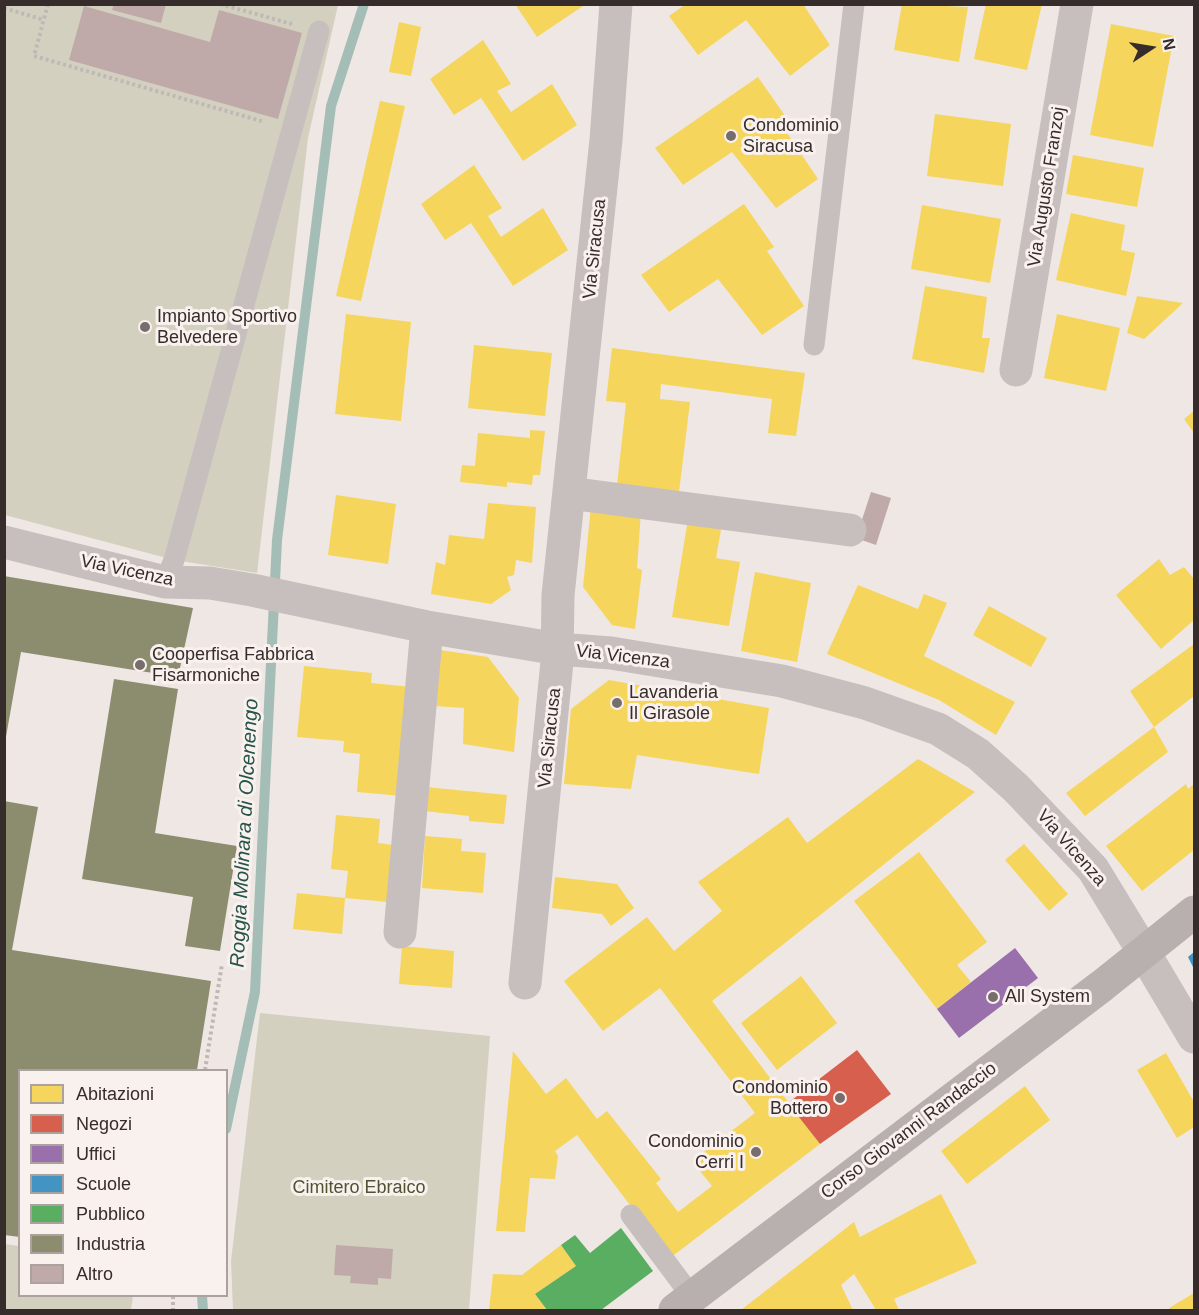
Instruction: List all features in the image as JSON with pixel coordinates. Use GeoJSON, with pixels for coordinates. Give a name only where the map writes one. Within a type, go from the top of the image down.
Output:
{"type":"FeatureCollection","features":[{"type":"Feature","properties":{"kind":"main road","name":"Corso Giovanni Randaccio"},"geometry":{"type":"LineString","coordinates":[[683,1304],[1103,985],[1194,912]]}},
{"type":"Feature","properties":{"kind":"street","name":"Via Siracusa"},"geometry":{"type":"LineString","coordinates":[[525,982],[558,649],[558,595],[606,140],[616,4]]}},
{"type":"Feature","properties":{"kind":"street","name":"Via Augusto Franzoj"},"geometry":{"type":"LineString","coordinates":[[1016,370],[1077,4]]}},
{"type":"Feature","properties":{"kind":"street"},"geometry":{"type":"LineString","coordinates":[[569,493],[850,530]]}},
{"type":"Feature","properties":{"kind":"street","name":"Via Vicenza"},"geometry":{"type":"LineString","coordinates":[[4,542],[165,582],[210,583],[301,599],[427,627],[558,649],[611,653],[783,681],[865,703],[938,729],[978,754],[1016,788],[1093,869],[1194,1037]]}},
{"type":"Feature","properties":{"kind":"street"},"geometry":{"type":"LineString","coordinates":[[400,932],[427,627]]}},
{"type":"Feature","properties":{"kind":"lane"},"geometry":{"type":"LineString","coordinates":[[814,345],[854,4]]}},
{"type":"Feature","properties":{"kind":"lane"},"geometry":{"type":"LineString","coordinates":[[165,582],[174,560],[319,31]]}},
{"type":"Feature","properties":{"kind":"lane"},"geometry":{"type":"LineString","coordinates":[[631,1215],[683,1304]]}},
{"type":"Feature","properties":{"kind":"path"},"geometry":{"type":"LineString","coordinates":[[48,4],[34,56],[292,130]]}},
{"type":"Feature","properties":{"kind":"path"},"geometry":{"type":"LineString","coordinates":[[220,4],[319,31]]}},
{"type":"Feature","properties":{"kind":"path"},"geometry":{"type":"LineString","coordinates":[[4,8],[44,20]]}},
{"type":"Feature","properties":{"kind":"path"},"geometry":{"type":"LineString","coordinates":[[205,1069],[222,964]]}},
{"type":"Feature","properties":{"kind":"green space","name":"Impianto Sportivo Belvedere"},"geometry":{"type":"Polygon","coordinates":[[[4,5],[338,5],[308,138],[257,573],[174,560],[5,515],[4,5]]]}},
{"type":"Feature","properties":{"kind":"green space","name":"Cimitero Ebraico"},"geometry":{"type":"Polygon","coordinates":[[[260,1013],[490,1036],[469,1310],[233,1310],[231,1261],[260,1013]]]}},
{"type":"Feature","properties":{"kind":"green space"},"geometry":{"type":"Polygon","coordinates":[[[5,1244],[18,1246],[18,1297],[133,1297],[131,1310],[5,1310],[5,1244]]]}},
{"type":"Feature","properties":{"kind":"building: Abitazioni"},"geometry":{"type":"Polygon","coordinates":[[[515,4],[586,4],[537,37],[515,4]]]}},
{"type":"Feature","properties":{"kind":"building: Abitazioni"},"geometry":{"type":"Polygon","coordinates":[[[686,4],[803,4],[830,45],[790,76],[746,20],[698,55],[669,16],[686,4]]]}},
{"type":"Feature","properties":{"kind":"building: Abitazioni"},"geometry":{"type":"Polygon","coordinates":[[[902,4],[968,7],[959,62],[894,50],[902,4]]]}},
{"type":"Feature","properties":{"kind":"building: Abitazioni"},"geometry":{"type":"Polygon","coordinates":[[[986,4],[1042,4],[1027,70],[974,59],[986,4]]]}},
{"type":"Feature","properties":{"kind":"building: Abitazioni"},"geometry":{"type":"Polygon","coordinates":[[[399,22],[421,27],[411,76],[389,72],[399,22]]]}},
{"type":"Feature","properties":{"kind":"building: Abitazioni"},"geometry":{"type":"Polygon","coordinates":[[[1111,24],[1174,36],[1153,147],[1090,135],[1111,24]]]}},
{"type":"Feature","properties":{"kind":"building: Abitazioni"},"geometry":{"type":"Polygon","coordinates":[[[483,40],[511,84],[497,91],[511,112],[552,84],[577,125],[523,161],[481,98],[454,115],[430,79],[483,40]]]}},
{"type":"Feature","properties":{"kind":"building: Abitazioni","name":"Condominio Siracusa"},"geometry":{"type":"Polygon","coordinates":[[[758,77],[788,120],[781,124],[818,179],[776,208],[732,152],[683,185],[655,148],[758,77]]]}},
{"type":"Feature","properties":{"kind":"building: Abitazioni"},"geometry":{"type":"Polygon","coordinates":[[[380,101],[405,106],[361,301],[336,296],[380,101]]]}},
{"type":"Feature","properties":{"kind":"building: Abitazioni"},"geometry":{"type":"Polygon","coordinates":[[[935,114],[1011,124],[1003,186],[927,176],[935,114]]]}},
{"type":"Feature","properties":{"kind":"building: Abitazioni"},"geometry":{"type":"Polygon","coordinates":[[[1073,155],[1144,168],[1137,207],[1066,194],[1073,155]]]}},
{"type":"Feature","properties":{"kind":"building: Abitazioni"},"geometry":{"type":"Polygon","coordinates":[[[474,165],[502,208],[488,216],[501,237],[543,208],[568,250],[513,286],[471,223],[445,240],[421,204],[474,165]]]}},
{"type":"Feature","properties":{"kind":"building: Abitazioni"},"geometry":{"type":"Polygon","coordinates":[[[744,204],[774,247],[767,251],[804,306],[762,335],[718,279],[669,312],[641,275],[744,204]]]}},
{"type":"Feature","properties":{"kind":"building: Abitazioni"},"geometry":{"type":"Polygon","coordinates":[[[922,205],[1001,219],[990,283],[911,269],[922,205]]]}},
{"type":"Feature","properties":{"kind":"building: Abitazioni"},"geometry":{"type":"Polygon","coordinates":[[[1071,213],[1125,225],[1121,250],[1135,253],[1126,296],[1056,280],[1071,213]]]}},
{"type":"Feature","properties":{"kind":"building: Abitazioni"},"geometry":{"type":"Polygon","coordinates":[[[925,286],[987,297],[982,338],[990,338],[984,373],[912,359],[925,286]]]}},
{"type":"Feature","properties":{"kind":"building: Abitazioni"},"geometry":{"type":"Polygon","coordinates":[[[1137,296],[1183,303],[1144,339],[1127,333],[1137,296]]]}},
{"type":"Feature","properties":{"kind":"building: Abitazioni"},"geometry":{"type":"Polygon","coordinates":[[[346,314],[411,322],[401,421],[335,414],[346,314]]]}},
{"type":"Feature","properties":{"kind":"building: Abitazioni"},"geometry":{"type":"Polygon","coordinates":[[[1057,314],[1120,328],[1106,391],[1044,378],[1057,314]]]}},
{"type":"Feature","properties":{"kind":"building: Abitazioni"},"geometry":{"type":"Polygon","coordinates":[[[474,345],[552,353],[545,416],[468,408],[474,345]]]}},
{"type":"Feature","properties":{"kind":"building: Abitazioni"},"geometry":{"type":"Polygon","coordinates":[[[612,348],[805,373],[796,436],[768,433],[772,399],[661,384],[660,399],[690,402],[679,492],[617,485],[626,403],[606,401],[612,348]]]}},
{"type":"Feature","properties":{"kind":"building: Abitazioni"},"geometry":{"type":"Polygon","coordinates":[[[1194,411],[1194,433],[1184,419],[1194,411]]]}},
{"type":"Feature","properties":{"kind":"building: Abitazioni"},"geometry":{"type":"Polygon","coordinates":[[[530,430],[545,431],[540,475],[533,475],[532,485],[507,482],[507,487],[460,482],[462,465],[475,466],[478,433],[530,438],[530,430]]]}},
{"type":"Feature","properties":{"kind":"building: Abitazioni"},"geometry":{"type":"Polygon","coordinates":[[[336,495],[396,504],[388,564],[328,555],[336,495]]]}},
{"type":"Feature","properties":{"kind":"building: Abitazioni"},"geometry":{"type":"Polygon","coordinates":[[[488,503],[536,507],[532,563],[516,560],[514,575],[507,577],[511,590],[491,604],[431,594],[436,562],[445,565],[449,535],[484,539],[488,503]]]}},
{"type":"Feature","properties":{"kind":"building: Abitazioni"},"geometry":{"type":"Polygon","coordinates":[[[591,506],[641,511],[637,568],[642,570],[635,629],[612,625],[583,587],[591,506]]]}},
{"type":"Feature","properties":{"kind":"building: Abitazioni"},"geometry":{"type":"Polygon","coordinates":[[[688,519],[722,524],[716,558],[740,562],[729,626],[672,617],[688,519]]]}},
{"type":"Feature","properties":{"kind":"building: Abitazioni"},"geometry":{"type":"Polygon","coordinates":[[[1159,559],[1170,575],[1184,567],[1194,579],[1194,620],[1161,649],[1116,595],[1159,559]]]}},
{"type":"Feature","properties":{"kind":"building: Abitazioni"},"geometry":{"type":"Polygon","coordinates":[[[755,572],[811,583],[797,662],[741,651],[755,572]]]}},
{"type":"Feature","properties":{"kind":"building: Abitazioni"},"geometry":{"type":"Polygon","coordinates":[[[858,585],[918,609],[924,594],[947,603],[924,656],[1015,702],[996,735],[939,700],[827,654],[858,585]]]}},
{"type":"Feature","properties":{"kind":"building: Abitazioni"},"geometry":{"type":"Polygon","coordinates":[[[989,606],[1047,638],[1031,667],[973,635],[989,606]]]}},
{"type":"Feature","properties":{"kind":"building: Abitazioni"},"geometry":{"type":"Polygon","coordinates":[[[1194,644],[1194,696],[1154,727],[1130,691],[1194,644]]]}},
{"type":"Feature","properties":{"kind":"building: Abitazioni"},"geometry":{"type":"Polygon","coordinates":[[[440,650],[488,657],[519,698],[514,752],[463,744],[464,708],[434,706],[440,650]]]}},
{"type":"Feature","properties":{"kind":"building: Abitazioni"},"geometry":{"type":"Polygon","coordinates":[[[304,666],[372,673],[371,683],[412,687],[402,796],[357,792],[360,754],[343,752],[344,741],[297,737],[304,666]]]}},
{"type":"Feature","properties":{"kind":"building: Abitazioni"},"geometry":{"type":"Polygon","coordinates":[[[609,680],[769,708],[759,774],[637,755],[631,789],[564,784],[571,709],[609,680]]]}},
{"type":"Feature","properties":{"kind":"building: Abitazioni"},"geometry":{"type":"Polygon","coordinates":[[[1154,727],[1168,752],[1085,816],[1066,793],[1154,727]]]}},
{"type":"Feature","properties":{"kind":"building: Abitazioni"},"geometry":{"type":"Polygon","coordinates":[[[918,759],[975,792],[712,1001],[820,1144],[670,1258],[577,1135],[555,1151],[558,1156],[555,1179],[530,1178],[525,1232],[496,1231],[513,1051],[546,1094],[566,1078],[597,1119],[607,1111],[661,1179],[656,1183],[678,1212],[712,1186],[692,1161],[755,1113],[660,988],[603,1031],[564,981],[647,917],[674,951],[722,911],[698,882],[788,817],[807,843],[918,759]]]}},
{"type":"Feature","properties":{"kind":"building: Abitazioni"},"geometry":{"type":"Polygon","coordinates":[[[1186,784],[1188,789],[1194,784],[1194,850],[1142,891],[1106,846],[1186,784]]]}},
{"type":"Feature","properties":{"kind":"building: Abitazioni"},"geometry":{"type":"Polygon","coordinates":[[[426,787],[507,795],[504,824],[469,821],[469,816],[424,811],[426,787]]]}},
{"type":"Feature","properties":{"kind":"building: Abitazioni"},"geometry":{"type":"Polygon","coordinates":[[[336,815],[380,819],[378,843],[393,845],[388,902],[345,898],[348,871],[331,869],[336,815]]]}},
{"type":"Feature","properties":{"kind":"building: Abitazioni"},"geometry":{"type":"Polygon","coordinates":[[[425,836],[462,839],[461,851],[486,853],[483,893],[422,888],[425,836]]]}},
{"type":"Feature","properties":{"kind":"building: Abitazioni"},"geometry":{"type":"Polygon","coordinates":[[[1024,844],[1068,894],[1049,911],[1005,860],[1024,844]]]}},
{"type":"Feature","properties":{"kind":"building: Abitazioni"},"geometry":{"type":"Polygon","coordinates":[[[919,852],[987,942],[957,965],[971,982],[937,1009],[854,901],[919,852]]]}},
{"type":"Feature","properties":{"kind":"building: Abitazioni"},"geometry":{"type":"Polygon","coordinates":[[[555,877],[617,884],[634,908],[611,926],[602,914],[552,908],[555,877]]]}},
{"type":"Feature","properties":{"kind":"building: Abitazioni"},"geometry":{"type":"Polygon","coordinates":[[[297,893],[345,898],[342,934],[293,929],[297,893]]]}},
{"type":"Feature","properties":{"kind":"building: Abitazioni"},"geometry":{"type":"Polygon","coordinates":[[[402,946],[454,951],[452,988],[399,984],[402,946]]]}},
{"type":"Feature","properties":{"kind":"building: Abitazioni"},"geometry":{"type":"Polygon","coordinates":[[[801,976],[837,1023],[777,1070],[741,1023],[801,976]]]}},
{"type":"Feature","properties":{"kind":"building: Abitazioni"},"geometry":{"type":"Polygon","coordinates":[[[1166,1053],[1194,1102],[1194,1127],[1177,1138],[1137,1070],[1166,1053]]]}},
{"type":"Feature","properties":{"kind":"building: Abitazioni"},"geometry":{"type":"Polygon","coordinates":[[[1025,1086],[1050,1120],[967,1184],[941,1151],[1025,1086]]]}},
{"type":"Feature","properties":{"kind":"building: Abitazioni"},"geometry":{"type":"Polygon","coordinates":[[[941,1194],[977,1263],[894,1299],[899,1310],[876,1310],[854,1274],[841,1285],[853,1310],[741,1310],[854,1222],[860,1237],[941,1194]]]}},
{"type":"Feature","properties":{"kind":"building: Abitazioni"},"geometry":{"type":"Polygon","coordinates":[[[561,1245],[576,1266],[535,1294],[547,1310],[489,1310],[493,1274],[522,1275],[561,1245]]]}},
{"type":"Feature","properties":{"kind":"building: Abitazioni"},"geometry":{"type":"Polygon","coordinates":[[[1194,1293],[1194,1310],[1171,1310],[1169,1308],[1194,1293]]]}},
{"type":"Feature","properties":{"kind":"building: Negozi","name":"Condominio Bottero"},"geometry":{"type":"Polygon","coordinates":[[[857,1050],[891,1094],[820,1144],[788,1103],[857,1050]]]}},
{"type":"Feature","properties":{"kind":"building: Uffici"},"geometry":{"type":"Polygon","coordinates":[[[1015,948],[1038,978],[959,1038],[937,1009],[1015,948]]]}},
{"type":"Feature","properties":{"kind":"building: Scuole"},"geometry":{"type":"Polygon","coordinates":[[[1194,952],[1194,969],[1188,957],[1194,952]]]}},
{"type":"Feature","properties":{"kind":"building: Pubblico"},"geometry":{"type":"Polygon","coordinates":[[[621,1228],[653,1271],[601,1310],[547,1310],[535,1294],[576,1266],[561,1245],[575,1235],[590,1253],[621,1228]]]}},
{"type":"Feature","properties":{"kind":"building: Industria","name":"Cooperfisa Fabbrica Fisarmoniche"},"geometry":{"type":"Polygon","coordinates":[[[4,576],[193,608],[178,677],[21,652],[4,748],[4,576]]]}},
{"type":"Feature","properties":{"kind":"building: Industria"},"geometry":{"type":"Polygon","coordinates":[[[114,679],[178,689],[155,833],[237,846],[220,951],[185,946],[193,897],[82,879],[114,679]]]}},
{"type":"Feature","properties":{"kind":"building: Industria"},"geometry":{"type":"Polygon","coordinates":[[[4,801],[38,807],[12,950],[211,981],[197,1069],[18,1069],[18,1237],[4,1235],[4,801]]]}},
{"type":"Feature","properties":{"kind":"building: Altro"},"geometry":{"type":"Polygon","coordinates":[[[114,4],[166,4],[161,23],[112,10],[114,4]]]}},
{"type":"Feature","properties":{"kind":"building: Altro"},"geometry":{"type":"Polygon","coordinates":[[[84,6],[210,42],[219,10],[302,33],[278,119],[69,60],[84,6]]]}},
{"type":"Feature","properties":{"kind":"building: Altro"},"geometry":{"type":"Polygon","coordinates":[[[871,492],[891,498],[876,545],[856,538],[871,492]]]}},
{"type":"Feature","properties":{"kind":"building: Altro"},"geometry":{"type":"Polygon","coordinates":[[[336,1245],[393,1249],[391,1279],[378,1278],[378,1285],[350,1283],[351,1276],[334,1275],[336,1245]]]}},
{"type":"Feature","properties":{"kind":"waterway","name":"Roggia Molinara di Olcenengo"},"geometry":{"type":"LineString","coordinates":[[228,1120],[255,992],[277,540],[331,106],[364,4]]}},
{"type":"Feature","properties":{"kind":"waterway","name":"Roggia Molinara di Olcenengo"},"geometry":{"type":"LineString","coordinates":[[202,1297],[203,1310]]}},
{"type":"Feature","properties":{"kind":"place","name":"Condominio Siracusa"},"geometry":{"type":"Point","coordinates":[731,136]}},
{"type":"Feature","properties":{"kind":"place","name":"Impianto Sportivo Belvedere"},"geometry":{"type":"Point","coordinates":[145,327]}},
{"type":"Feature","properties":{"kind":"place","name":"Cooperfisa Fabbrica Fisarmoniche"},"geometry":{"type":"Point","coordinates":[140,665]}},
{"type":"Feature","properties":{"kind":"place","name":"Lavanderia Il Girasole"},"geometry":{"type":"Point","coordinates":[617,703]}},
{"type":"Feature","properties":{"kind":"place","name":"All System"},"geometry":{"type":"Point","coordinates":[993,997]}},
{"type":"Feature","properties":{"kind":"place","name":"Condominio Bottero"},"geometry":{"type":"Point","coordinates":[840,1098]}},
{"type":"Feature","properties":{"kind":"place","name":"Condominio Cerri I"},"geometry":{"type":"Point","coordinates":[756,1152]}}]}
